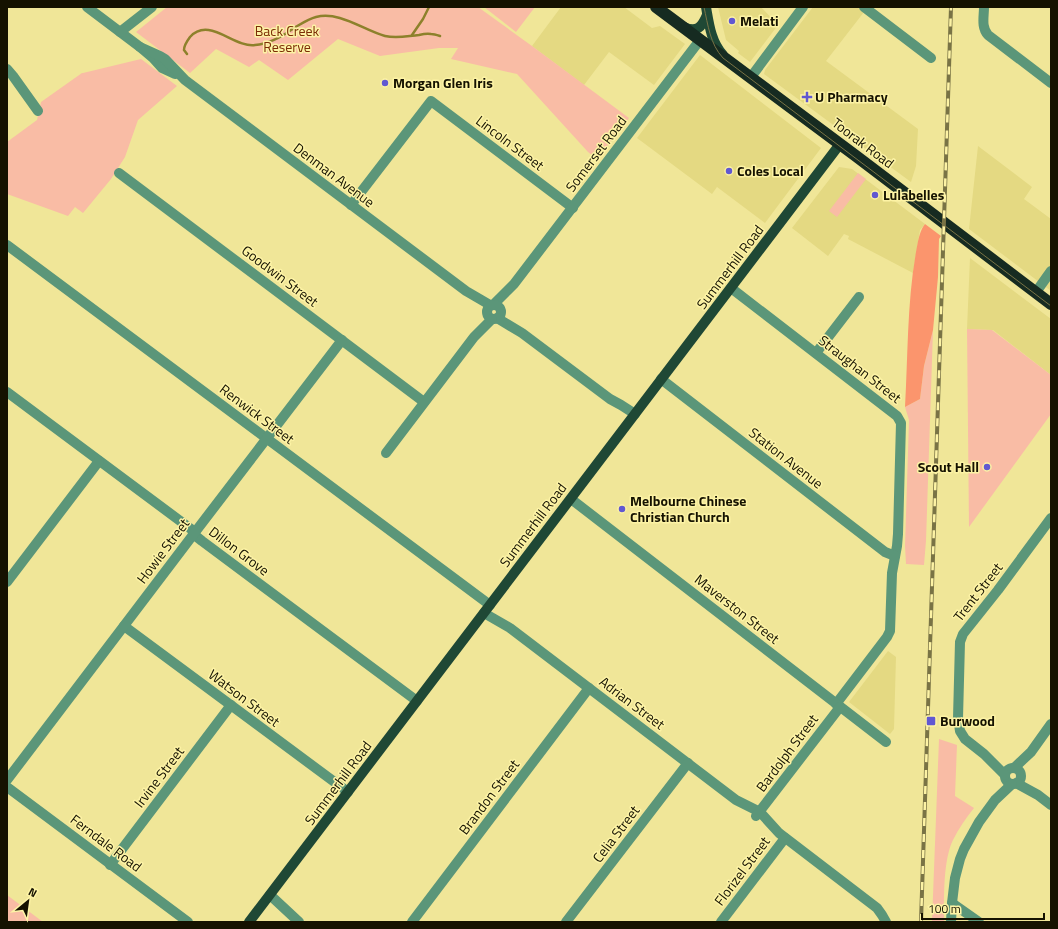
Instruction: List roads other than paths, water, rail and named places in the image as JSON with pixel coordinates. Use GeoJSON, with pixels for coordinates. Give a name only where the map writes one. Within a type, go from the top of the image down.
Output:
{"type":"FeatureCollection","features":[{"type":"Feature","properties":{"kind":"highway","name":"Toorak Road"},"geometry":{"type":"LineString","coordinates":[[656,7],[1051,304]]}},
{"type":"Feature","properties":{"kind":"main road"},"geometry":{"type":"LineString","coordinates":[[683,27],[692,30],[698,28],[703,24],[707,11]]}},
{"type":"Feature","properties":{"kind":"main road"},"geometry":{"type":"LineString","coordinates":[[707,11],[714,41],[728,60]]}},
{"type":"Feature","properties":{"kind":"main road","name":"Summerhill Road"},"geometry":{"type":"LineString","coordinates":[[249,922],[840,144]]}},
{"type":"Feature","properties":{"kind":"street","name":"Denman Avenue"},"geometry":{"type":"LineString","coordinates":[[87,7],[140,47],[160,56],[185,80],[522,334],[610,399],[621,405],[633,416]]}},
{"type":"Feature","properties":{"kind":"street"},"geometry":{"type":"LineString","coordinates":[[120,32],[152,7]]}},
{"type":"Feature","properties":{"kind":"street"},"geometry":{"type":"LineString","coordinates":[[751,77],[803,7]]}},
{"type":"Feature","properties":{"kind":"street"},"geometry":{"type":"LineString","coordinates":[[864,7],[931,58]]}},
{"type":"Feature","properties":{"kind":"street"},"geometry":{"type":"LineString","coordinates":[[984,7],[984,28],[988,34],[1051,83]]}},
{"type":"Feature","properties":{"kind":"street","name":"Somerset Road"},"geometry":{"type":"LineString","coordinates":[[386,453],[700,40]]}},
{"type":"Feature","properties":{"kind":"street"},"geometry":{"type":"LineString","coordinates":[[7,69],[38,111]]}},
{"type":"Feature","properties":{"kind":"street","name":"Lincoln Street"},"geometry":{"type":"LineString","coordinates":[[351,205],[431,101],[573,208]]}},
{"type":"Feature","properties":{"kind":"street","name":"Goodwin Street"},"geometry":{"type":"LineString","coordinates":[[119,173],[424,402]]}},
{"type":"Feature","properties":{"kind":"street","name":"Renwick Street"},"geometry":{"type":"LineString","coordinates":[[7,245],[266,439],[487,608]]}},
{"type":"Feature","properties":{"kind":"street"},"geometry":{"type":"LineString","coordinates":[[1036,292],[1051,271]]}},
{"type":"Feature","properties":{"kind":"street","name":"Straughan Street"},"geometry":{"type":"LineString","coordinates":[[731,288],[897,416],[900,420],[902,426],[898,534],[895,556]]}},
{"type":"Feature","properties":{"kind":"street"},"geometry":{"type":"LineString","coordinates":[[816,353],[859,297]]}},
{"type":"Feature","properties":{"kind":"street","name":"Howie Street"},"geometry":{"type":"LineString","coordinates":[[7,780],[342,340]]}},
{"type":"Feature","properties":{"kind":"street","name":"Station Avenue"},"geometry":{"type":"LineString","coordinates":[[661,379],[885,552],[895,556]]}},
{"type":"Feature","properties":{"kind":"street","name":"Dillon Grove"},"geometry":{"type":"LineString","coordinates":[[7,392],[191,529],[202,541],[417,701]]}},
{"type":"Feature","properties":{"kind":"street"},"geometry":{"type":"LineString","coordinates":[[7,582],[99,461]]}},
{"type":"Feature","properties":{"kind":"street","name":"Maverston Street"},"geometry":{"type":"LineString","coordinates":[[571,499],[886,742]]}},
{"type":"Feature","properties":{"kind":"street","name":"Trent Street"},"geometry":{"type":"LineString","coordinates":[[1051,518],[961,638],[958,725],[965,739],[1051,805]]}},
{"type":"Feature","properties":{"kind":"street","name":"Bardolph Street"},"geometry":{"type":"LineString","coordinates":[[758,814],[889,634],[892,574],[895,556]]}},
{"type":"Feature","properties":{"kind":"street","name":"Adrian Street"},"geometry":{"type":"LineString","coordinates":[[487,608],[510,628],[736,800],[747,812],[758,814],[782,835],[870,902],[877,908],[886,922]]}},
{"type":"Feature","properties":{"kind":"street","name":"Watson Street"},"geometry":{"type":"LineString","coordinates":[[124,626],[348,792]]}},
{"type":"Feature","properties":{"kind":"street","name":"Brandon Street"},"geometry":{"type":"LineString","coordinates":[[412,922],[589,688]]}},
{"type":"Feature","properties":{"kind":"street","name":"Irvine Street"},"geometry":{"type":"LineString","coordinates":[[110,865],[231,705]]}},
{"type":"Feature","properties":{"kind":"street"},"geometry":{"type":"LineString","coordinates":[[951,922],[955,878],[960,859],[968,840],[979,822],[1051,724]]}},
{"type":"Feature","properties":{"kind":"street","name":"Celia Street"},"geometry":{"type":"LineString","coordinates":[[566,922],[688,763]]}},
{"type":"Feature","properties":{"kind":"street","name":"Ferndale Road"},"geometry":{"type":"LineString","coordinates":[[7,787],[188,922]]}},
{"type":"Feature","properties":{"kind":"street","name":"Florizel Street"},"geometry":{"type":"LineString","coordinates":[[721,922],[782,835]]}},
{"type":"Feature","properties":{"kind":"street"},"geometry":{"type":"LineString","coordinates":[[267,899],[296,920]]}},
{"type":"Feature","properties":{"kind":"street"},"geometry":{"type":"LineString","coordinates":[[952,902],[979,922]]}},
{"type":"Feature","properties":{"kind":"waterway"},"geometry":{"type":"LineString","coordinates":[[412,35],[429,7]]}},
{"type":"Feature","properties":{"kind":"waterway"},"geometry":{"type":"LineString","coordinates":[[187,54],[184,50],[185,45],[190,37],[197,31],[213,31],[247,45],[255,45],[276,39],[310,19],[325,16],[343,19],[389,37],[426,34],[440,36]]}},
{"type":"Feature","properties":{"kind":"tram line"},"geometry":{"type":"LineString","coordinates":[[704,7],[712,40],[723,58],[1051,306]]}},
{"type":"Feature","properties":{"kind":"railway"},"geometry":{"type":"LineString","coordinates":[[921,922],[951,7]]}},
{"type":"Feature","properties":{"kind":"place","name":"Melati"},"geometry":{"type":"Point","coordinates":[732,21]}},
{"type":"Feature","properties":{"kind":"place","name":"Morgan Glen Iris"},"geometry":{"type":"Point","coordinates":[385,83]}},
{"type":"Feature","properties":{"kind":"place","name":"U Pharmacy"},"geometry":{"type":"Point","coordinates":[807,97]}},
{"type":"Feature","properties":{"kind":"place","name":"Coles Local"},"geometry":{"type":"Point","coordinates":[729,171]}},
{"type":"Feature","properties":{"kind":"place","name":"Lulabelles"},"geometry":{"type":"Point","coordinates":[875,195]}},
{"type":"Feature","properties":{"kind":"place","name":"Scout Hall"},"geometry":{"type":"Point","coordinates":[987,467]}},
{"type":"Feature","properties":{"kind":"place","name":"Melbourne Chinese Christian Church"},"geometry":{"type":"Point","coordinates":[622,509]}},
{"type":"Feature","properties":{"kind":"place","name":"Burwood"},"geometry":{"type":"Point","coordinates":[931,721]}},
{"type":"Feature","properties":{"kind":"park label","name":"Back Creek Reserve"},"geometry":{"type":"Point","coordinates":[287,40]}}]}
